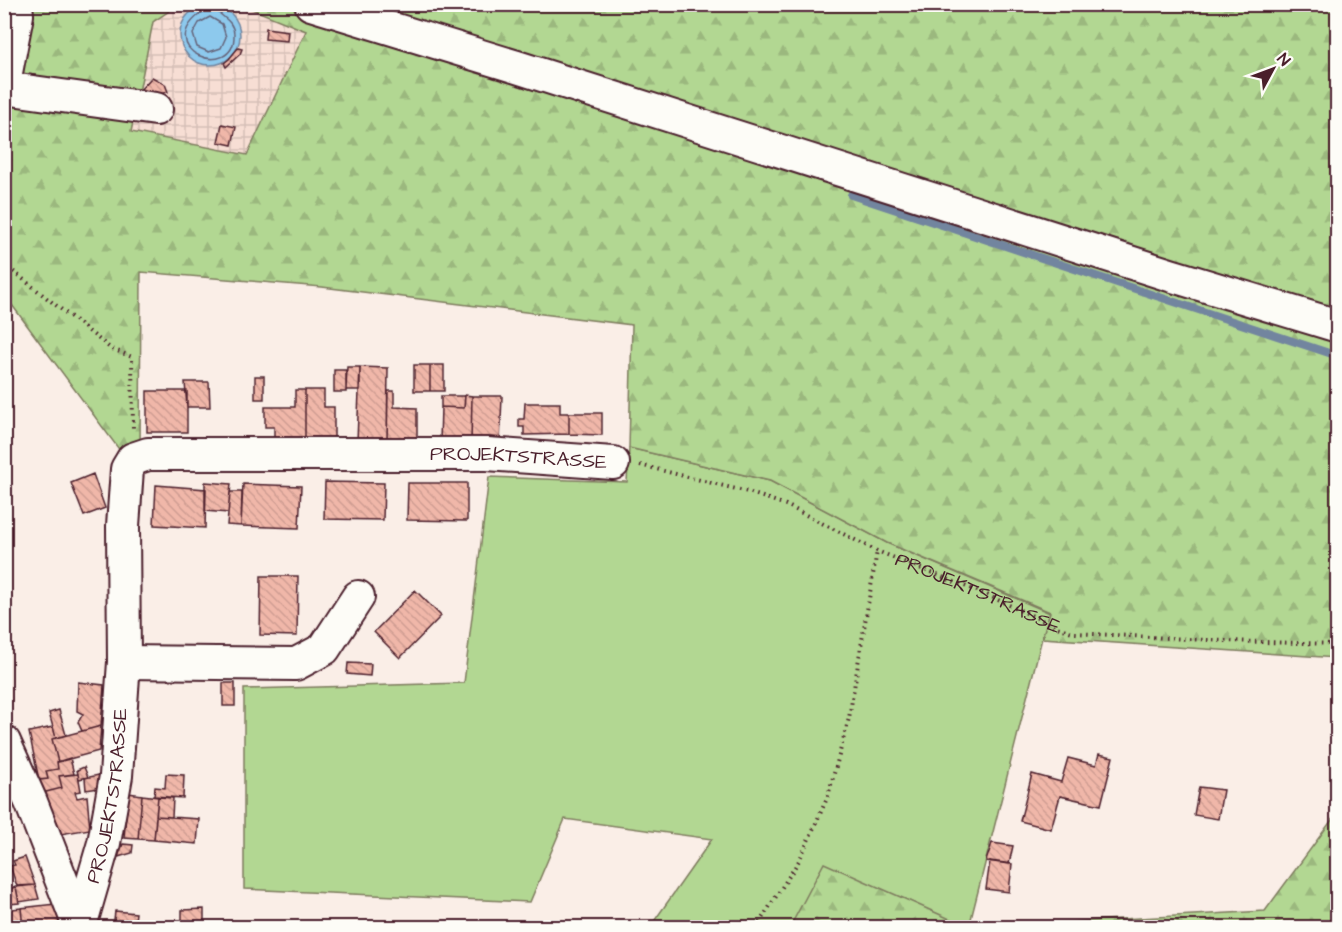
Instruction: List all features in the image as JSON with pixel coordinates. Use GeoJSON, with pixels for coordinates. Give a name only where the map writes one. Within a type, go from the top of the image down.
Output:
{"type":"FeatureCollection","features":[{"type":"Feature","properties":{"kind":"street"},"geometry":{"type":"LineString","coordinates":[[4,83],[17,15],[16,4]]}},
{"type":"Feature","properties":{"kind":"street"},"geometry":{"type":"LineString","coordinates":[[311,4],[1338,326]]}},
{"type":"Feature","properties":{"kind":"street"},"geometry":{"type":"LineString","coordinates":[[4,88],[156,109]]}},
{"type":"Feature","properties":{"kind":"street","name":"PROJEKTSTRASSE"},"geometry":{"type":"LineString","coordinates":[[80,927],[104,843],[114,788],[124,662],[123,526],[127,469],[133,459],[148,454],[487,454],[613,463]]}},
{"type":"Feature","properties":{"kind":"street"},"geometry":{"type":"LineString","coordinates":[[124,662],[296,664],[324,649],[358,597]]}},
{"type":"Feature","properties":{"kind":"street"},"geometry":{"type":"LineString","coordinates":[[4,742],[31,802],[80,927]]}},
{"type":"Feature","properties":{"kind":"path"},"geometry":{"type":"LineString","coordinates":[[4,264],[110,348],[132,357],[133,459]]}},
{"type":"Feature","properties":{"kind":"path","name":"PROJEKTSTRASSE"},"geometry":{"type":"LineString","coordinates":[[613,463],[649,466],[748,492],[786,505],[877,551],[1075,633],[1338,644]]}},
{"type":"Feature","properties":{"kind":"path"},"geometry":{"type":"LineString","coordinates":[[756,927],[800,859],[828,796],[849,718],[877,551]]}},
{"type":"Feature","properties":{"kind":"shaded area"},"geometry":{"type":"Polygon","coordinates":[[[178,5],[242,5],[306,31],[247,155],[131,132],[153,22],[178,5]]]}},
{"type":"Feature","properties":{"kind":"green space"},"geometry":{"type":"Polygon","coordinates":[[[5,5],[178,5],[153,22],[131,132],[247,155],[306,31],[242,5],[1337,5],[1337,658],[1042,638],[1050,612],[887,543],[770,481],[629,448],[632,325],[322,287],[141,272],[140,449],[121,452],[12,305],[5,305],[5,5]]]}},
{"type":"Feature","properties":{"kind":"green space"},"geometry":{"type":"Polygon","coordinates":[[[629,448],[770,481],[887,543],[1050,613],[969,927],[650,927],[712,839],[565,819],[530,902],[244,889],[244,689],[464,683],[489,477],[627,482],[629,448]]]}},
{"type":"Feature","properties":{"kind":"green space"},"geometry":{"type":"Polygon","coordinates":[[[1337,813],[1337,927],[979,927],[1265,911],[1337,813]]]}},
{"type":"Feature","properties":{"kind":"green space"},"geometry":{"type":"Polygon","coordinates":[[[824,863],[968,927],[790,927],[824,863]]]}},
{"type":"Feature","properties":{"kind":"water"},"geometry":{"type":"Polygon","coordinates":[[[204,5],[216,5],[227,10],[235,18],[240,35],[238,47],[227,60],[216,65],[204,65],[193,60],[185,52],[180,41],[180,29],[185,18],[193,10],[204,5]]]}},
{"type":"Feature","properties":{"kind":"building"},"geometry":{"type":"Polygon","coordinates":[[[266,28],[288,31],[287,41],[265,39],[266,28]]]}},
{"type":"Feature","properties":{"kind":"building"},"geometry":{"type":"Polygon","coordinates":[[[238,48],[242,49],[240,54],[226,67],[224,63],[238,48]]]}},
{"type":"Feature","properties":{"kind":"building"},"geometry":{"type":"Polygon","coordinates":[[[152,77],[165,84],[168,92],[142,99],[140,90],[152,77]]]}},
{"type":"Feature","properties":{"kind":"building"},"geometry":{"type":"Polygon","coordinates":[[[222,124],[236,127],[232,145],[218,142],[222,124]]]}},
{"type":"Feature","properties":{"kind":"building"},"geometry":{"type":"Polygon","coordinates":[[[414,365],[430,365],[430,391],[414,391],[414,365]]]}},
{"type":"Feature","properties":{"kind":"building"},"geometry":{"type":"Polygon","coordinates":[[[430,365],[444,365],[444,391],[430,391],[430,365]]]}},
{"type":"Feature","properties":{"kind":"building"},"geometry":{"type":"Polygon","coordinates":[[[347,367],[360,367],[360,390],[346,390],[347,367]]]}},
{"type":"Feature","properties":{"kind":"building"},"geometry":{"type":"Polygon","coordinates":[[[360,367],[388,368],[387,441],[357,441],[360,367]]]}},
{"type":"Feature","properties":{"kind":"building"},"geometry":{"type":"Polygon","coordinates":[[[334,370],[346,370],[346,392],[334,392],[334,370]]]}},
{"type":"Feature","properties":{"kind":"building"},"geometry":{"type":"Polygon","coordinates":[[[255,376],[264,376],[264,399],[255,399],[255,376]]]}},
{"type":"Feature","properties":{"kind":"building"},"geometry":{"type":"Polygon","coordinates":[[[185,382],[209,382],[210,407],[187,407],[185,382]]]}},
{"type":"Feature","properties":{"kind":"building"},"geometry":{"type":"Polygon","coordinates":[[[295,390],[305,390],[305,441],[274,440],[274,427],[265,427],[265,407],[295,407],[295,390]]]}},
{"type":"Feature","properties":{"kind":"building"},"geometry":{"type":"Polygon","coordinates":[[[305,390],[324,390],[324,407],[334,407],[334,441],[305,441],[305,390]]]}},
{"type":"Feature","properties":{"kind":"building"},"geometry":{"type":"Polygon","coordinates":[[[147,391],[187,391],[187,432],[147,432],[147,391]]]}},
{"type":"Feature","properties":{"kind":"building"},"geometry":{"type":"Polygon","coordinates":[[[388,391],[394,391],[394,407],[417,408],[417,442],[387,441],[388,391]]]}},
{"type":"Feature","properties":{"kind":"building"},"geometry":{"type":"Polygon","coordinates":[[[465,395],[472,396],[471,443],[440,442],[441,407],[464,408],[465,395]]]}},
{"type":"Feature","properties":{"kind":"building"},"geometry":{"type":"Polygon","coordinates":[[[441,396],[465,396],[464,408],[441,407],[441,396]]]}},
{"type":"Feature","properties":{"kind":"building"},"geometry":{"type":"Polygon","coordinates":[[[472,396],[502,396],[500,444],[471,443],[472,396]]]}},
{"type":"Feature","properties":{"kind":"building"},"geometry":{"type":"Polygon","coordinates":[[[525,403],[560,403],[560,413],[569,413],[569,434],[524,435],[524,427],[519,427],[519,419],[524,419],[525,403]]]}},
{"type":"Feature","properties":{"kind":"building"},"geometry":{"type":"Polygon","coordinates":[[[569,413],[602,413],[602,435],[569,434],[569,413]]]}},
{"type":"Feature","properties":{"kind":"building"},"geometry":{"type":"Polygon","coordinates":[[[93,474],[105,508],[84,516],[71,483],[93,474]]]}},
{"type":"Feature","properties":{"kind":"building"},"geometry":{"type":"Polygon","coordinates":[[[205,482],[231,484],[228,513],[205,511],[205,482]]]}},
{"type":"Feature","properties":{"kind":"building"},"geometry":{"type":"Polygon","coordinates":[[[325,482],[384,483],[383,520],[324,519],[325,482]]]}},
{"type":"Feature","properties":{"kind":"building"},"geometry":{"type":"Polygon","coordinates":[[[408,483],[467,483],[467,521],[407,520],[408,483]]]}},
{"type":"Feature","properties":{"kind":"building"},"geometry":{"type":"Polygon","coordinates":[[[243,484],[301,486],[299,528],[241,526],[243,484]]]}},
{"type":"Feature","properties":{"kind":"building"},"geometry":{"type":"Polygon","coordinates":[[[156,485],[206,489],[205,528],[154,525],[156,485]]]}},
{"type":"Feature","properties":{"kind":"building"},"geometry":{"type":"Polygon","coordinates":[[[230,492],[242,492],[241,526],[227,525],[230,492]]]}},
{"type":"Feature","properties":{"kind":"building"},"geometry":{"type":"Polygon","coordinates":[[[261,576],[298,576],[297,636],[260,635],[261,576]]]}},
{"type":"Feature","properties":{"kind":"building"},"geometry":{"type":"Polygon","coordinates":[[[415,590],[441,616],[400,658],[374,632],[415,590]]]}},
{"type":"Feature","properties":{"kind":"building"},"geometry":{"type":"Polygon","coordinates":[[[4,614],[11,624],[4,628],[4,614]]]}},
{"type":"Feature","properties":{"kind":"building"},"geometry":{"type":"Polygon","coordinates":[[[348,663],[371,664],[370,676],[347,674],[348,663]]]}},
{"type":"Feature","properties":{"kind":"building"},"geometry":{"type":"Polygon","coordinates":[[[78,682],[104,685],[101,726],[82,731],[78,722],[83,714],[77,711],[78,682]]]}},
{"type":"Feature","properties":{"kind":"building"},"geometry":{"type":"Polygon","coordinates":[[[223,683],[235,683],[235,706],[223,706],[223,683]]]}},
{"type":"Feature","properties":{"kind":"building"},"geometry":{"type":"Polygon","coordinates":[[[59,710],[66,735],[56,738],[49,713],[59,710]]]}},
{"type":"Feature","properties":{"kind":"building"},"geometry":{"type":"Polygon","coordinates":[[[101,726],[99,751],[58,762],[52,739],[101,726]]]}},
{"type":"Feature","properties":{"kind":"building"},"geometry":{"type":"Polygon","coordinates":[[[53,727],[56,738],[52,739],[58,769],[46,771],[48,779],[39,780],[29,732],[53,727]]]}},
{"type":"Feature","properties":{"kind":"building"},"geometry":{"type":"Polygon","coordinates":[[[1099,754],[1113,757],[1101,805],[1060,796],[1051,829],[1020,821],[1032,774],[1061,782],[1068,758],[1096,765],[1099,754]]]}},
{"type":"Feature","properties":{"kind":"building"},"geometry":{"type":"Polygon","coordinates":[[[70,758],[74,774],[59,776],[62,788],[42,793],[39,780],[48,779],[46,771],[58,769],[57,762],[70,758]]]}},
{"type":"Feature","properties":{"kind":"building"},"geometry":{"type":"Polygon","coordinates":[[[84,767],[88,777],[79,779],[77,770],[84,767]]]}},
{"type":"Feature","properties":{"kind":"building"},"geometry":{"type":"Polygon","coordinates":[[[78,774],[81,791],[75,792],[77,798],[87,796],[90,829],[49,836],[42,793],[62,788],[59,776],[78,774]]]}},
{"type":"Feature","properties":{"kind":"building"},"geometry":{"type":"Polygon","coordinates":[[[103,774],[99,788],[86,790],[85,778],[103,774]]]}},
{"type":"Feature","properties":{"kind":"building"},"geometry":{"type":"Polygon","coordinates":[[[166,774],[184,775],[183,798],[154,796],[155,787],[165,788],[166,774]]]}},
{"type":"Feature","properties":{"kind":"building"},"geometry":{"type":"Polygon","coordinates":[[[1199,787],[1223,790],[1218,819],[1194,815],[1199,787]]]}},
{"type":"Feature","properties":{"kind":"building"},"geometry":{"type":"Polygon","coordinates":[[[128,793],[142,795],[138,839],[124,838],[128,793]]]}},
{"type":"Feature","properties":{"kind":"building"},"geometry":{"type":"Polygon","coordinates":[[[142,795],[158,797],[154,840],[138,839],[142,795]]]}},
{"type":"Feature","properties":{"kind":"building"},"geometry":{"type":"Polygon","coordinates":[[[158,797],[173,798],[172,817],[156,816],[158,797]]]}},
{"type":"Feature","properties":{"kind":"building"},"geometry":{"type":"Polygon","coordinates":[[[156,816],[199,819],[197,844],[154,840],[156,816]]]}},
{"type":"Feature","properties":{"kind":"building"},"geometry":{"type":"Polygon","coordinates":[[[992,843],[1013,846],[1009,864],[986,861],[992,843]]]}},
{"type":"Feature","properties":{"kind":"building"},"geometry":{"type":"Polygon","coordinates":[[[123,844],[133,845],[132,853],[118,857],[123,844]]]}},
{"type":"Feature","properties":{"kind":"building"},"geometry":{"type":"Polygon","coordinates":[[[25,857],[35,885],[17,886],[10,866],[15,865],[13,861],[25,857]]]}},
{"type":"Feature","properties":{"kind":"building"},"geometry":{"type":"Polygon","coordinates":[[[990,861],[1012,864],[1009,892],[986,889],[990,861]]]}},
{"type":"Feature","properties":{"kind":"building"},"geometry":{"type":"Polygon","coordinates":[[[35,885],[39,899],[19,902],[16,887],[35,885]]]}},
{"type":"Feature","properties":{"kind":"building"},"geometry":{"type":"Polygon","coordinates":[[[16,887],[19,903],[9,904],[8,896],[4,896],[4,890],[16,887]]]}},
{"type":"Feature","properties":{"kind":"building"},"geometry":{"type":"Polygon","coordinates":[[[55,904],[59,923],[23,928],[21,908],[55,904]]]}},
{"type":"Feature","properties":{"kind":"building"},"geometry":{"type":"Polygon","coordinates":[[[21,908],[23,928],[4,928],[4,910],[21,908]]]}},
{"type":"Feature","properties":{"kind":"building"},"geometry":{"type":"Polygon","coordinates":[[[204,909],[204,928],[182,928],[182,910],[204,909]]]}},
{"type":"Feature","properties":{"kind":"building"},"geometry":{"type":"Polygon","coordinates":[[[115,911],[136,913],[134,928],[113,928],[115,911]]]}},
{"type":"Feature","properties":{"kind":"waterway"},"geometry":{"type":"LineString","coordinates":[[851,195],[1338,356]]}}]}
